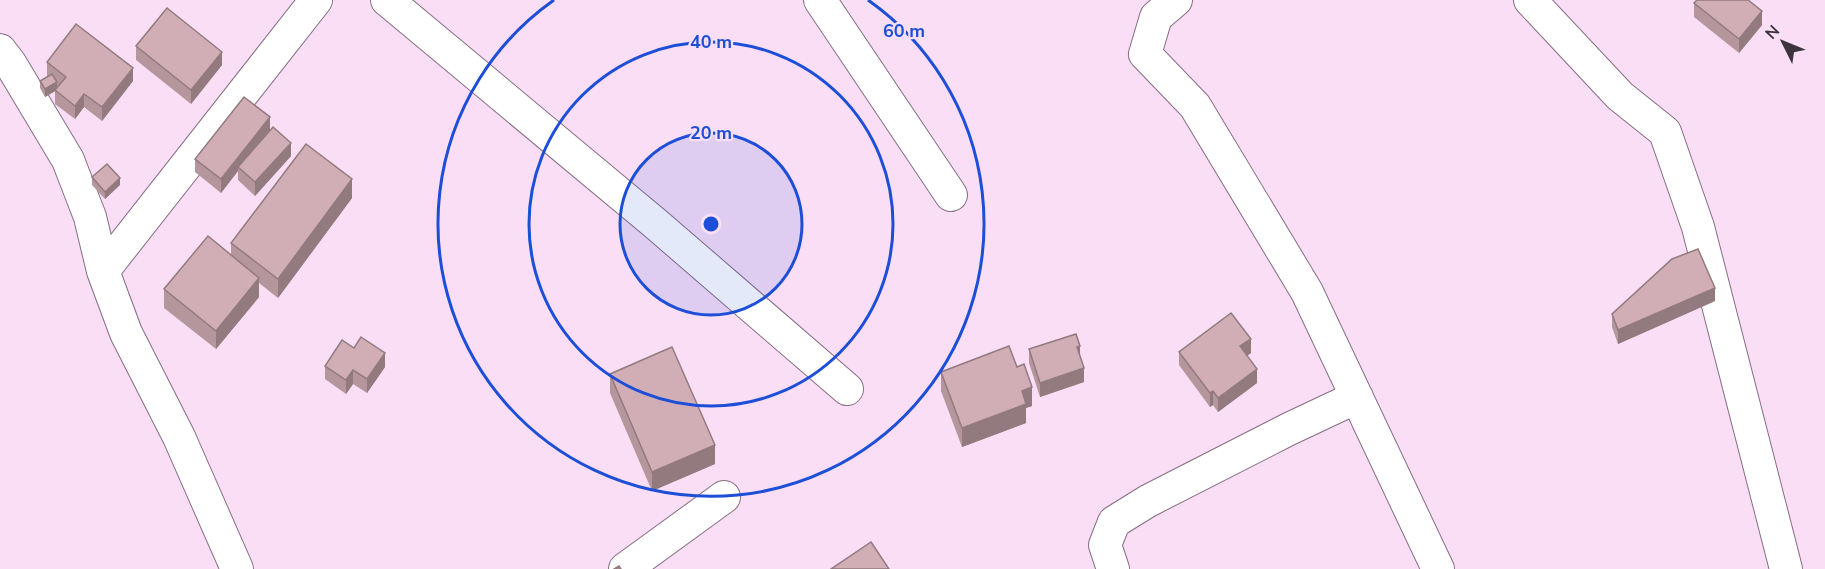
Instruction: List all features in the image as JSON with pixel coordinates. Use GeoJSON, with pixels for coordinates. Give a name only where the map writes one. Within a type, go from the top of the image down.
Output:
{"type":"FeatureCollection","features":[{"type":"Feature","properties":{"kind":"street"},"geometry":{"type":"LineString","coordinates":[[103,271],[316,0]]}},
{"type":"Feature","properties":{"kind":"street"},"geometry":{"type":"LineString","coordinates":[[387,0],[656,224],[848,389]]}},
{"type":"Feature","properties":{"kind":"street"},"geometry":{"type":"LineString","coordinates":[[820,0],[951,195]]}},
{"type":"Feature","properties":{"kind":"street"},"geometry":{"type":"LineString","coordinates":[[1176,0],[1156,17],[1146,54],[1195,106],[1307,292],[1438,569]]}},
{"type":"Feature","properties":{"kind":"street"},"geometry":{"type":"LineString","coordinates":[[1530,0],[1620,96],[1665,132],[1698,227],[1786,569]]}},
{"type":"Feature","properties":{"kind":"street"},"geometry":{"type":"LineString","coordinates":[[0,50],[68,160],[90,217],[103,271],[126,333],[179,437],[237,569]]}},
{"type":"Feature","properties":{"kind":"street"},"geometry":{"type":"LineString","coordinates":[[1113,569],[1105,545],[1114,522],[1148,501],[1357,397]]}},
{"type":"Feature","properties":{"kind":"street"},"geometry":{"type":"LineString","coordinates":[[625,569],[724,497]]}},
{"type":"Feature","properties":{"kind":"building"},"geometry":{"type":"Polygon","coordinates":[[[1697,0],[1748,0],[1762,11],[1739,39],[1694,3],[1697,0]]]}},
{"type":"Feature","properties":{"kind":"building"},"geometry":{"type":"Polygon","coordinates":[[[167,8],[222,52],[191,90],[136,46],[167,8]]]}},
{"type":"Feature","properties":{"kind":"building"},"geometry":{"type":"Polygon","coordinates":[[[76,24],[133,68],[102,107],[84,94],[75,106],[55,90],[66,77],[47,62],[76,24]]]}},
{"type":"Feature","properties":{"kind":"building"},"geometry":{"type":"Polygon","coordinates":[[[52,74],[57,82],[45,89],[40,81],[52,74]]]}},
{"type":"Feature","properties":{"kind":"building"},"geometry":{"type":"Polygon","coordinates":[[[244,97],[270,117],[221,179],[195,159],[244,97]]]}},
{"type":"Feature","properties":{"kind":"building"},"geometry":{"type":"Polygon","coordinates":[[[273,127],[291,143],[255,182],[238,167],[273,127]]]}},
{"type":"Feature","properties":{"kind":"building"},"geometry":{"type":"Polygon","coordinates":[[[306,144],[352,179],[278,279],[231,243],[306,144]]]}},
{"type":"Feature","properties":{"kind":"building"},"geometry":{"type":"Polygon","coordinates":[[[107,164],[120,178],[105,192],[92,177],[107,164]]]}},
{"type":"Feature","properties":{"kind":"building"},"geometry":{"type":"Polygon","coordinates":[[[208,236],[259,278],[216,331],[164,289],[208,236]]]}},
{"type":"Feature","properties":{"kind":"building"},"geometry":{"type":"Polygon","coordinates":[[[1698,249],[1715,288],[1618,330],[1612,314],[1672,259],[1698,249]]]}},
{"type":"Feature","properties":{"kind":"building"},"geometry":{"type":"Polygon","coordinates":[[[1231,313],[1251,339],[1240,346],[1257,369],[1218,398],[1213,391],[1210,393],[1179,352],[1231,313]]]}},
{"type":"Feature","properties":{"kind":"building"},"geometry":{"type":"Polygon","coordinates":[[[1076,334],[1080,346],[1077,347],[1084,368],[1040,383],[1029,349],[1076,334]]]}},
{"type":"Feature","properties":{"kind":"building"},"geometry":{"type":"Polygon","coordinates":[[[361,337],[385,353],[367,379],[353,370],[346,380],[325,366],[342,340],[354,348],[361,337]]]}},
{"type":"Feature","properties":{"kind":"building"},"geometry":{"type":"Polygon","coordinates":[[[1009,346],[1017,367],[1024,364],[1032,387],[1022,391],[1026,404],[962,428],[941,372],[1009,346]]]}},
{"type":"Feature","properties":{"kind":"building"},"geometry":{"type":"Polygon","coordinates":[[[672,347],[715,445],[652,472],[610,374],[672,347]]]}},
{"type":"Feature","properties":{"kind":"building"},"geometry":{"type":"Polygon","coordinates":[[[871,542],[889,569],[831,569],[871,542]]]}}]}
